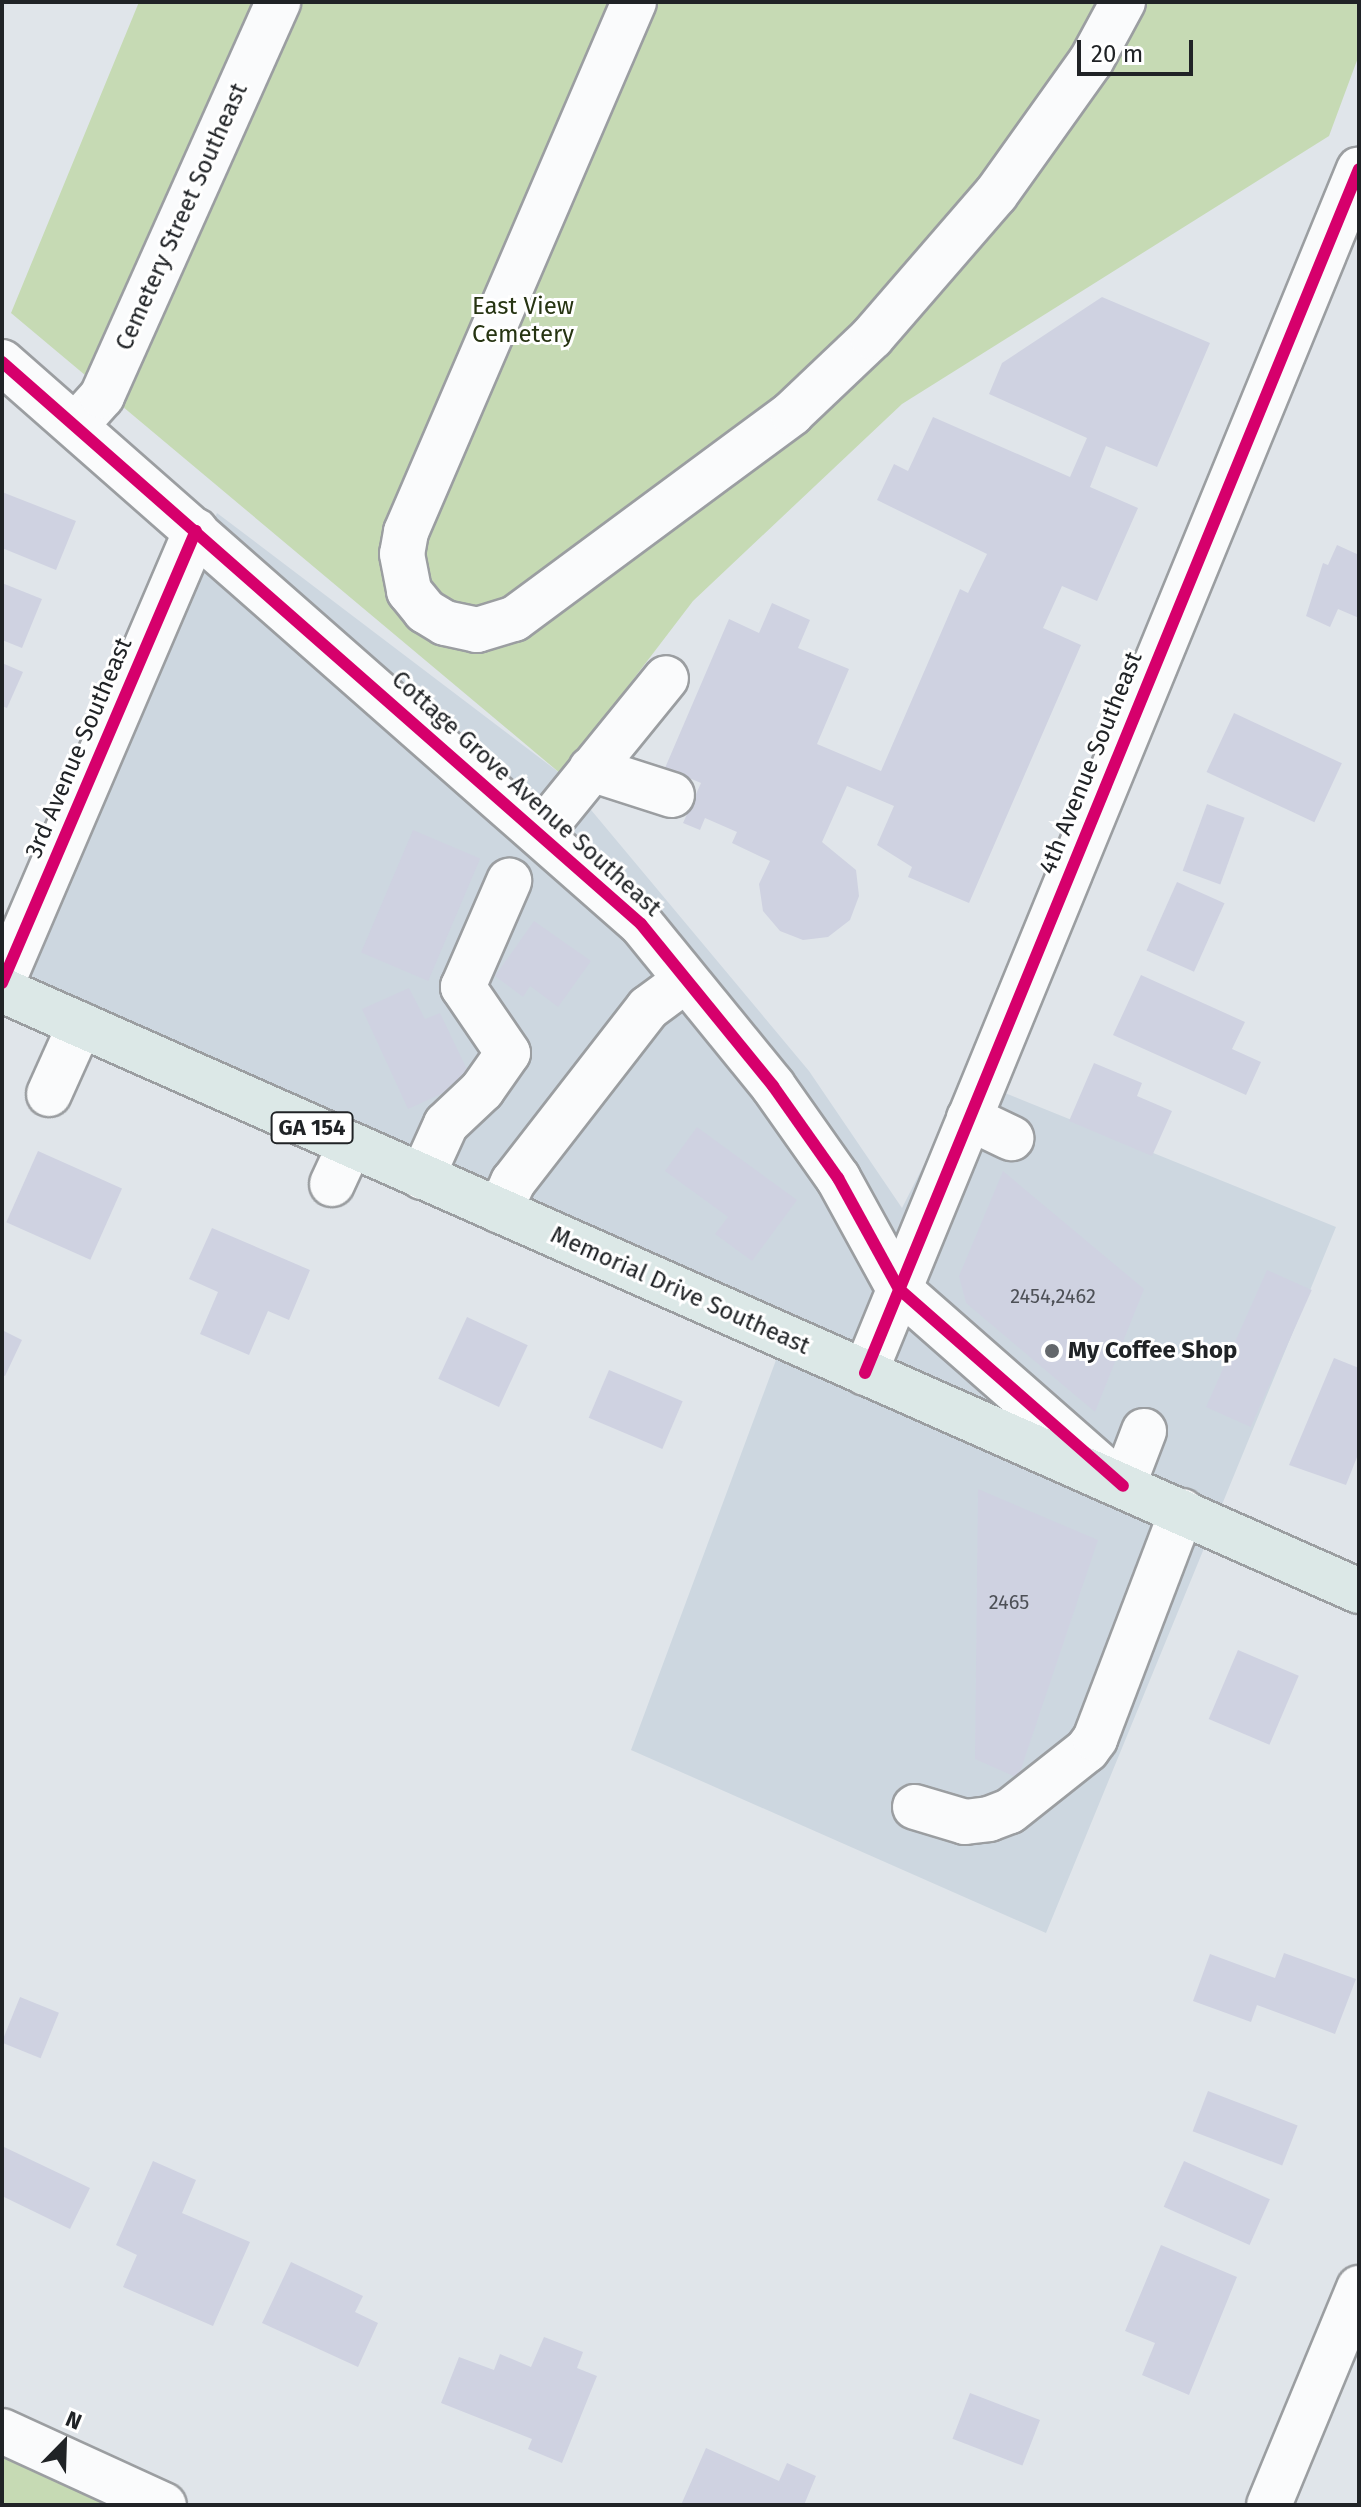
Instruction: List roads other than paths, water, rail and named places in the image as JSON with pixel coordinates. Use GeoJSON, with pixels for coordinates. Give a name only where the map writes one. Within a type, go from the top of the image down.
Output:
{"type":"FeatureCollection","features":[{"type":"Feature","properties":{"kind":"main road","name":"Memorial Drive Southeast"},"geometry":{"type":"LineString","coordinates":[[2,990],[1359,1591]]}},
{"type":"Feature","properties":{"kind":"street","name":"Cemetery Street Southeast"},"geometry":{"type":"LineString","coordinates":[[76,425],[102,396],[278,2]]}},
{"type":"Feature","properties":{"kind":"street"},"geometry":{"type":"LineString","coordinates":[[634,2],[406,532],[402,554],[409,591],[425,611],[445,623],[477,630],[514,619],[792,413],[872,337],[996,194],[1076,84],[1123,2]]}},
{"type":"Feature","properties":{"kind":"street","name":"4th Avenue Southeast"},"geometry":{"type":"LineString","coordinates":[[865,1373],[1359,169]]}},
{"type":"Feature","properties":{"kind":"street","name":"Cottage Grove Avenue Southeast"},"geometry":{"type":"LineString","coordinates":[[2,362],[541,832],[641,924],[773,1086],[838,1178],[899,1289],[1123,1486]]}},
{"type":"Feature","properties":{"kind":"street","name":"3rd Avenue Southeast"},"geometry":{"type":"LineString","coordinates":[[2,983],[196,531]]}},
{"type":"Feature","properties":{"kind":"street"},"geometry":{"type":"LineString","coordinates":[[541,832],[666,678]]}},
{"type":"Feature","properties":{"kind":"street"},"geometry":{"type":"LineString","coordinates":[[591,769],[672,795]]}},
{"type":"Feature","properties":{"kind":"street"},"geometry":{"type":"LineString","coordinates":[[422,1177],[446,1124],[482,1090],[508,1053],[463,987],[509,881]]}},
{"type":"Feature","properties":{"kind":"street"},"geometry":{"type":"LineString","coordinates":[[500,1211],[513,1182],[648,1008],[686,980]]}},
{"type":"Feature","properties":{"kind":"street"},"geometry":{"type":"LineString","coordinates":[[49,1094],[80,1025]]}},
{"type":"Feature","properties":{"kind":"street"},"geometry":{"type":"LineString","coordinates":[[969,1118],[1011,1138]]}},
{"type":"Feature","properties":{"kind":"street"},"geometry":{"type":"LineString","coordinates":[[332,1184],[350,1145]]}},
{"type":"Feature","properties":{"kind":"street"},"geometry":{"type":"LineString","coordinates":[[1123,1486],[1144,1431]]}},
{"type":"Feature","properties":{"kind":"street"},"geometry":{"type":"LineString","coordinates":[[915,1807],[965,1822],[989,1819],[1010,1811],[1087,1750],[1107,1710],[1182,1511]]}},
{"type":"Feature","properties":{"kind":"street"},"geometry":{"type":"LineString","coordinates":[[1269,2505],[1359,2288]]}},
{"type":"Feature","properties":{"kind":"street"},"geometry":{"type":"LineString","coordinates":[[2,2431],[164,2505]]}},
{"type":"Feature","properties":{"kind":"place","name":"My Coffee Shop"},"geometry":{"type":"Point","coordinates":[1052,1351]}},
{"type":"Feature","properties":{"kind":"park label","name":"East View Cemetery"},"geometry":{"type":"Point","coordinates":[523,321]}}]}
